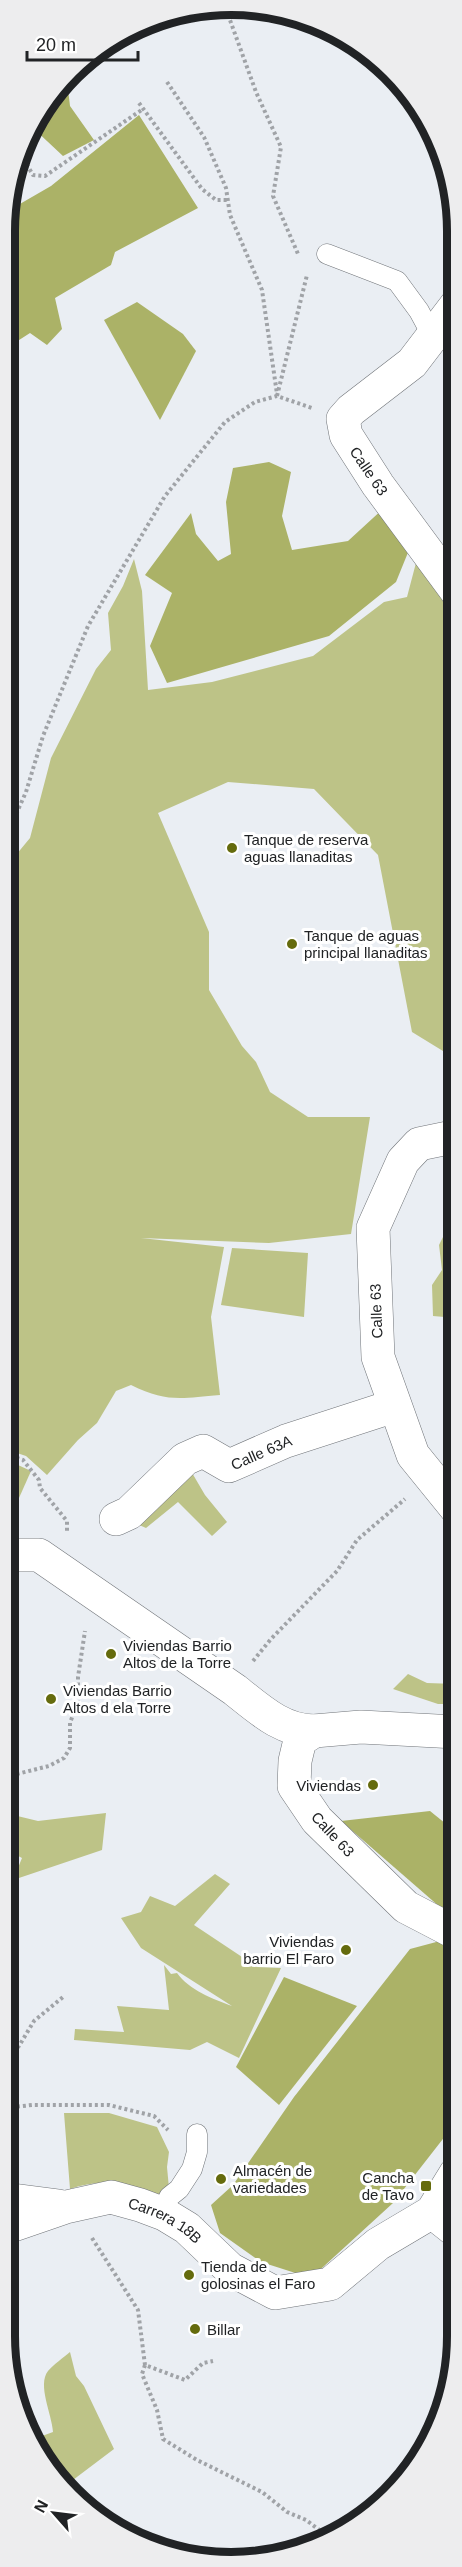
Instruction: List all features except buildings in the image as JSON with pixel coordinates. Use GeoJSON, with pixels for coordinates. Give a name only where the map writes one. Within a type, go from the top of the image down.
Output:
{"type":"FeatureCollection","features":[{"type":"Feature","properties":{"kind":"street"},"geometry":{"type":"LineString","coordinates":[[344,419],[351,410],[412,363],[447,318]]}},
{"type":"Feature","properties":{"kind":"street","name":"Calle 63"},"geometry":{"type":"LineString","coordinates":[[344,419],[346,435],[378,485],[447,578]]}},
{"type":"Feature","properties":{"kind":"street","name":"Calle 63"},"geometry":{"type":"LineString","coordinates":[[447,1138],[419,1144],[403,1161],[373,1228],[378,1357],[413,1455],[447,1498]]}},
{"type":"Feature","properties":{"kind":"street","name":"Calle 63A"},"geometry":{"type":"LineString","coordinates":[[116,1519],[129,1513],[185,1459],[203,1451],[229,1466],[286,1441],[394,1406]]}},
{"type":"Feature","properties":{"kind":"street"},"geometry":{"type":"LineString","coordinates":[[15,1555],[39,1555],[235,1689],[264,1713],[297,1731],[361,1726],[447,1731]]}},
{"type":"Feature","properties":{"kind":"street","name":"Calle 63"},"geometry":{"type":"LineString","coordinates":[[314,1731],[300,1740],[295,1761],[294,1786],[317,1821],[406,1907],[447,1928]]}},
{"type":"Feature","properties":{"kind":"street","name":"Carrera 18B"},"geometry":{"type":"LineString","coordinates":[[15,2225],[66,2207],[111,2197],[164,2214],[187,2228],[230,2269],[275,2293],[330,2284],[378,2244],[444,2222]]}},
{"type":"Feature","properties":{"kind":"street"},"geometry":{"type":"LineString","coordinates":[[15,2200],[66,2207]]}},
{"type":"Feature","properties":{"kind":"lane"},"geometry":{"type":"LineString","coordinates":[[327,254],[397,281],[433,337]]}},
{"type":"Feature","properties":{"kind":"lane"},"geometry":{"type":"LineString","coordinates":[[164,2214],[169,2197],[179,2189],[192,2169],[197,2152],[197,2134]]}},
{"type":"Feature","properties":{"kind":"path"},"geometry":{"type":"LineString","coordinates":[[228,15],[256,92],[281,147],[273,196],[299,256]]}},
{"type":"Feature","properties":{"kind":"path"},"geometry":{"type":"LineString","coordinates":[[167,82],[204,137],[226,188],[230,215],[262,290],[277,396]]}},
{"type":"Feature","properties":{"kind":"path"},"geometry":{"type":"LineString","coordinates":[[139,103],[202,189],[216,200],[228,200]]}},
{"type":"Feature","properties":{"kind":"path"},"geometry":{"type":"LineString","coordinates":[[26,163],[33,175],[45,176],[143,109]]}},
{"type":"Feature","properties":{"kind":"path"},"geometry":{"type":"LineString","coordinates":[[277,396],[308,276],[303,266]]}},
{"type":"Feature","properties":{"kind":"path"},"geometry":{"type":"LineString","coordinates":[[15,817],[26,792],[43,736],[81,641],[137,540],[165,496],[225,422],[255,402],[277,396],[344,419]]}},
{"type":"Feature","properties":{"kind":"path"},"geometry":{"type":"LineString","coordinates":[[15,1457],[23,1460],[39,1480],[40,1488],[45,1495],[67,1521],[66,1532],[48,1563]]}},
{"type":"Feature","properties":{"kind":"path"},"geometry":{"type":"LineString","coordinates":[[235,1689],[260,1652],[337,1571],[357,1540],[429,1476]]}},
{"type":"Feature","properties":{"kind":"path"},"geometry":{"type":"LineString","coordinates":[[15,1774],[49,1766],[64,1758],[70,1748],[70,1723],[78,1701],[78,1677],[85,1630]]}},
{"type":"Feature","properties":{"kind":"path"},"geometry":{"type":"LineString","coordinates":[[15,2050],[34,2021],[63,1997]]}},
{"type":"Feature","properties":{"kind":"path"},"geometry":{"type":"LineString","coordinates":[[15,2107],[109,2105],[154,2116],[174,2139]]}},
{"type":"Feature","properties":{"kind":"path"},"geometry":{"type":"LineString","coordinates":[[66,2207],[90,2236],[138,2310],[145,2365],[142,2374],[156,2409],[163,2439],[197,2460],[262,2492],[287,2512],[306,2520],[322,2532]]}},
{"type":"Feature","properties":{"kind":"path"},"geometry":{"type":"LineString","coordinates":[[145,2365],[185,2380],[203,2363],[213,2361]]}},
{"type":"Feature","properties":{"kind":"green space"},"geometry":{"type":"Polygon","coordinates":[[[68,90],[70,106],[94,140],[63,156],[38,133],[51,111],[68,90]]]}},
{"type":"Feature","properties":{"kind":"green space"},"geometry":{"type":"Polygon","coordinates":[[[139,115],[198,208],[115,252],[111,265],[55,298],[62,329],[47,345],[30,333],[16,342],[17,206],[51,186],[139,115]]]}},
{"type":"Feature","properties":{"kind":"green space"},"geometry":{"type":"Polygon","coordinates":[[[137,302],[183,334],[196,351],[160,420],[104,320],[137,302]]]}},
{"type":"Feature","properties":{"kind":"green space"},"geometry":{"type":"Polygon","coordinates":[[[269,462],[291,472],[282,516],[292,550],[348,541],[385,507],[409,550],[396,582],[329,636],[167,683],[150,646],[172,593],[145,575],[191,513],[196,534],[218,561],[231,554],[226,502],[233,468],[269,462]]]}},
{"type":"Feature","properties":{"kind":"green space"},"geometry":{"type":"Polygon","coordinates":[[[134,559],[142,591],[148,690],[212,682],[313,656],[384,602],[407,597],[417,559],[447,591],[447,1053],[412,1032],[378,855],[314,789],[228,782],[158,813],[209,932],[209,990],[242,1046],[256,1062],[270,1092],[308,1117],[370,1117],[351,1234],[269,1243],[141,1238],[224,1247],[211,1317],[220,1395],[165,1397],[131,1385],[116,1391],[97,1423],[78,1440],[47,1475],[26,1456],[15,1452],[15,856],[30,838],[51,758],[96,669],[111,650],[108,613],[123,586],[134,559]]]}},
{"type":"Feature","properties":{"kind":"green space"},"geometry":{"type":"Polygon","coordinates":[[[447,1229],[447,1317],[433,1316],[432,1285],[442,1270],[439,1245],[447,1229]]]}},
{"type":"Feature","properties":{"kind":"green space"},"geometry":{"type":"Polygon","coordinates":[[[232,1248],[308,1253],[304,1317],[221,1305],[232,1248]]]}},
{"type":"Feature","properties":{"kind":"green space"},"geometry":{"type":"Polygon","coordinates":[[[15,1464],[31,1471],[19,1498],[15,1498],[15,1464]]]}},
{"type":"Feature","properties":{"kind":"green space"},"geometry":{"type":"Polygon","coordinates":[[[188,1466],[205,1495],[227,1522],[212,1536],[178,1502],[146,1528],[128,1520],[188,1466]]]}},
{"type":"Feature","properties":{"kind":"green space"},"geometry":{"type":"Polygon","coordinates":[[[408,1674],[427,1683],[447,1684],[447,1704],[438,1704],[393,1689],[408,1674]]]}},
{"type":"Feature","properties":{"kind":"green space"},"geometry":{"type":"Polygon","coordinates":[[[430,1811],[447,1825],[447,1913],[341,1821],[430,1811]]]}},
{"type":"Feature","properties":{"kind":"green space"},"geometry":{"type":"Polygon","coordinates":[[[106,1813],[102,1850],[15,1879],[22,1858],[15,1854],[15,1815],[38,1821],[106,1813]]]}},
{"type":"Feature","properties":{"kind":"green space"},"geometry":{"type":"Polygon","coordinates":[[[215,1874],[230,1884],[194,1925],[257,1967],[281,1968],[239,2058],[207,2042],[190,2050],[74,2040],[75,2029],[124,2032],[117,2006],[169,2010],[164,1965],[171,1974],[177,1973],[195,1989],[232,2006],[141,1948],[121,1918],[141,1912],[150,1896],[175,1906],[215,1874]]]}},
{"type":"Feature","properties":{"kind":"green space"},"geometry":{"type":"Polygon","coordinates":[[[440,1941],[447,1945],[446,2135],[393,2203],[311,2278],[261,2262],[220,2233],[211,2205],[233,2185],[294,2097],[410,1949],[440,1941]]]}},
{"type":"Feature","properties":{"kind":"green space"},"geometry":{"type":"Polygon","coordinates":[[[284,1977],[357,2006],[279,2105],[236,2067],[284,1977]]]}},
{"type":"Feature","properties":{"kind":"green space"},"geometry":{"type":"Polygon","coordinates":[[[64,2113],[109,2113],[157,2127],[169,2152],[167,2167],[170,2199],[120,2184],[96,2183],[70,2189],[64,2113]]]}},
{"type":"Feature","properties":{"kind":"green space"},"geometry":{"type":"Polygon","coordinates":[[[70,2352],[76,2376],[84,2386],[114,2449],[72,2481],[51,2456],[42,2436],[53,2432],[44,2392],[45,2377],[48,2371],[70,2352]]]}},
{"type":"Feature","properties":{"kind":"place","name":"Tanque de reserva aguas llanaditas"},"geometry":{"type":"Point","coordinates":[232,848]}},
{"type":"Feature","properties":{"kind":"place","name":"Tanque de aguas principal llanaditas"},"geometry":{"type":"Point","coordinates":[292,944]}},
{"type":"Feature","properties":{"kind":"place","name":"Viviendas Barrio Altos de la Torre"},"geometry":{"type":"Point","coordinates":[111,1654]}},
{"type":"Feature","properties":{"kind":"place","name":"Viviendas Barrio Altos d ela Torre"},"geometry":{"type":"Point","coordinates":[51,1699]}},
{"type":"Feature","properties":{"kind":"place","name":"Viviendas"},"geometry":{"type":"Point","coordinates":[373,1785]}},
{"type":"Feature","properties":{"kind":"place","name":"Viviendas barrio El Faro"},"geometry":{"type":"Point","coordinates":[346,1950]}},
{"type":"Feature","properties":{"kind":"place","name":"Almacén de variedades"},"geometry":{"type":"Point","coordinates":[221,2179]}},
{"type":"Feature","properties":{"kind":"place","name":"Cancha de Tavo"},"geometry":{"type":"Point","coordinates":[426,2186]}},
{"type":"Feature","properties":{"kind":"place","name":"Tienda de golosinas el Faro"},"geometry":{"type":"Point","coordinates":[189,2275]}},
{"type":"Feature","properties":{"kind":"place","name":"Billar"},"geometry":{"type":"Point","coordinates":[195,2329]}}]}
